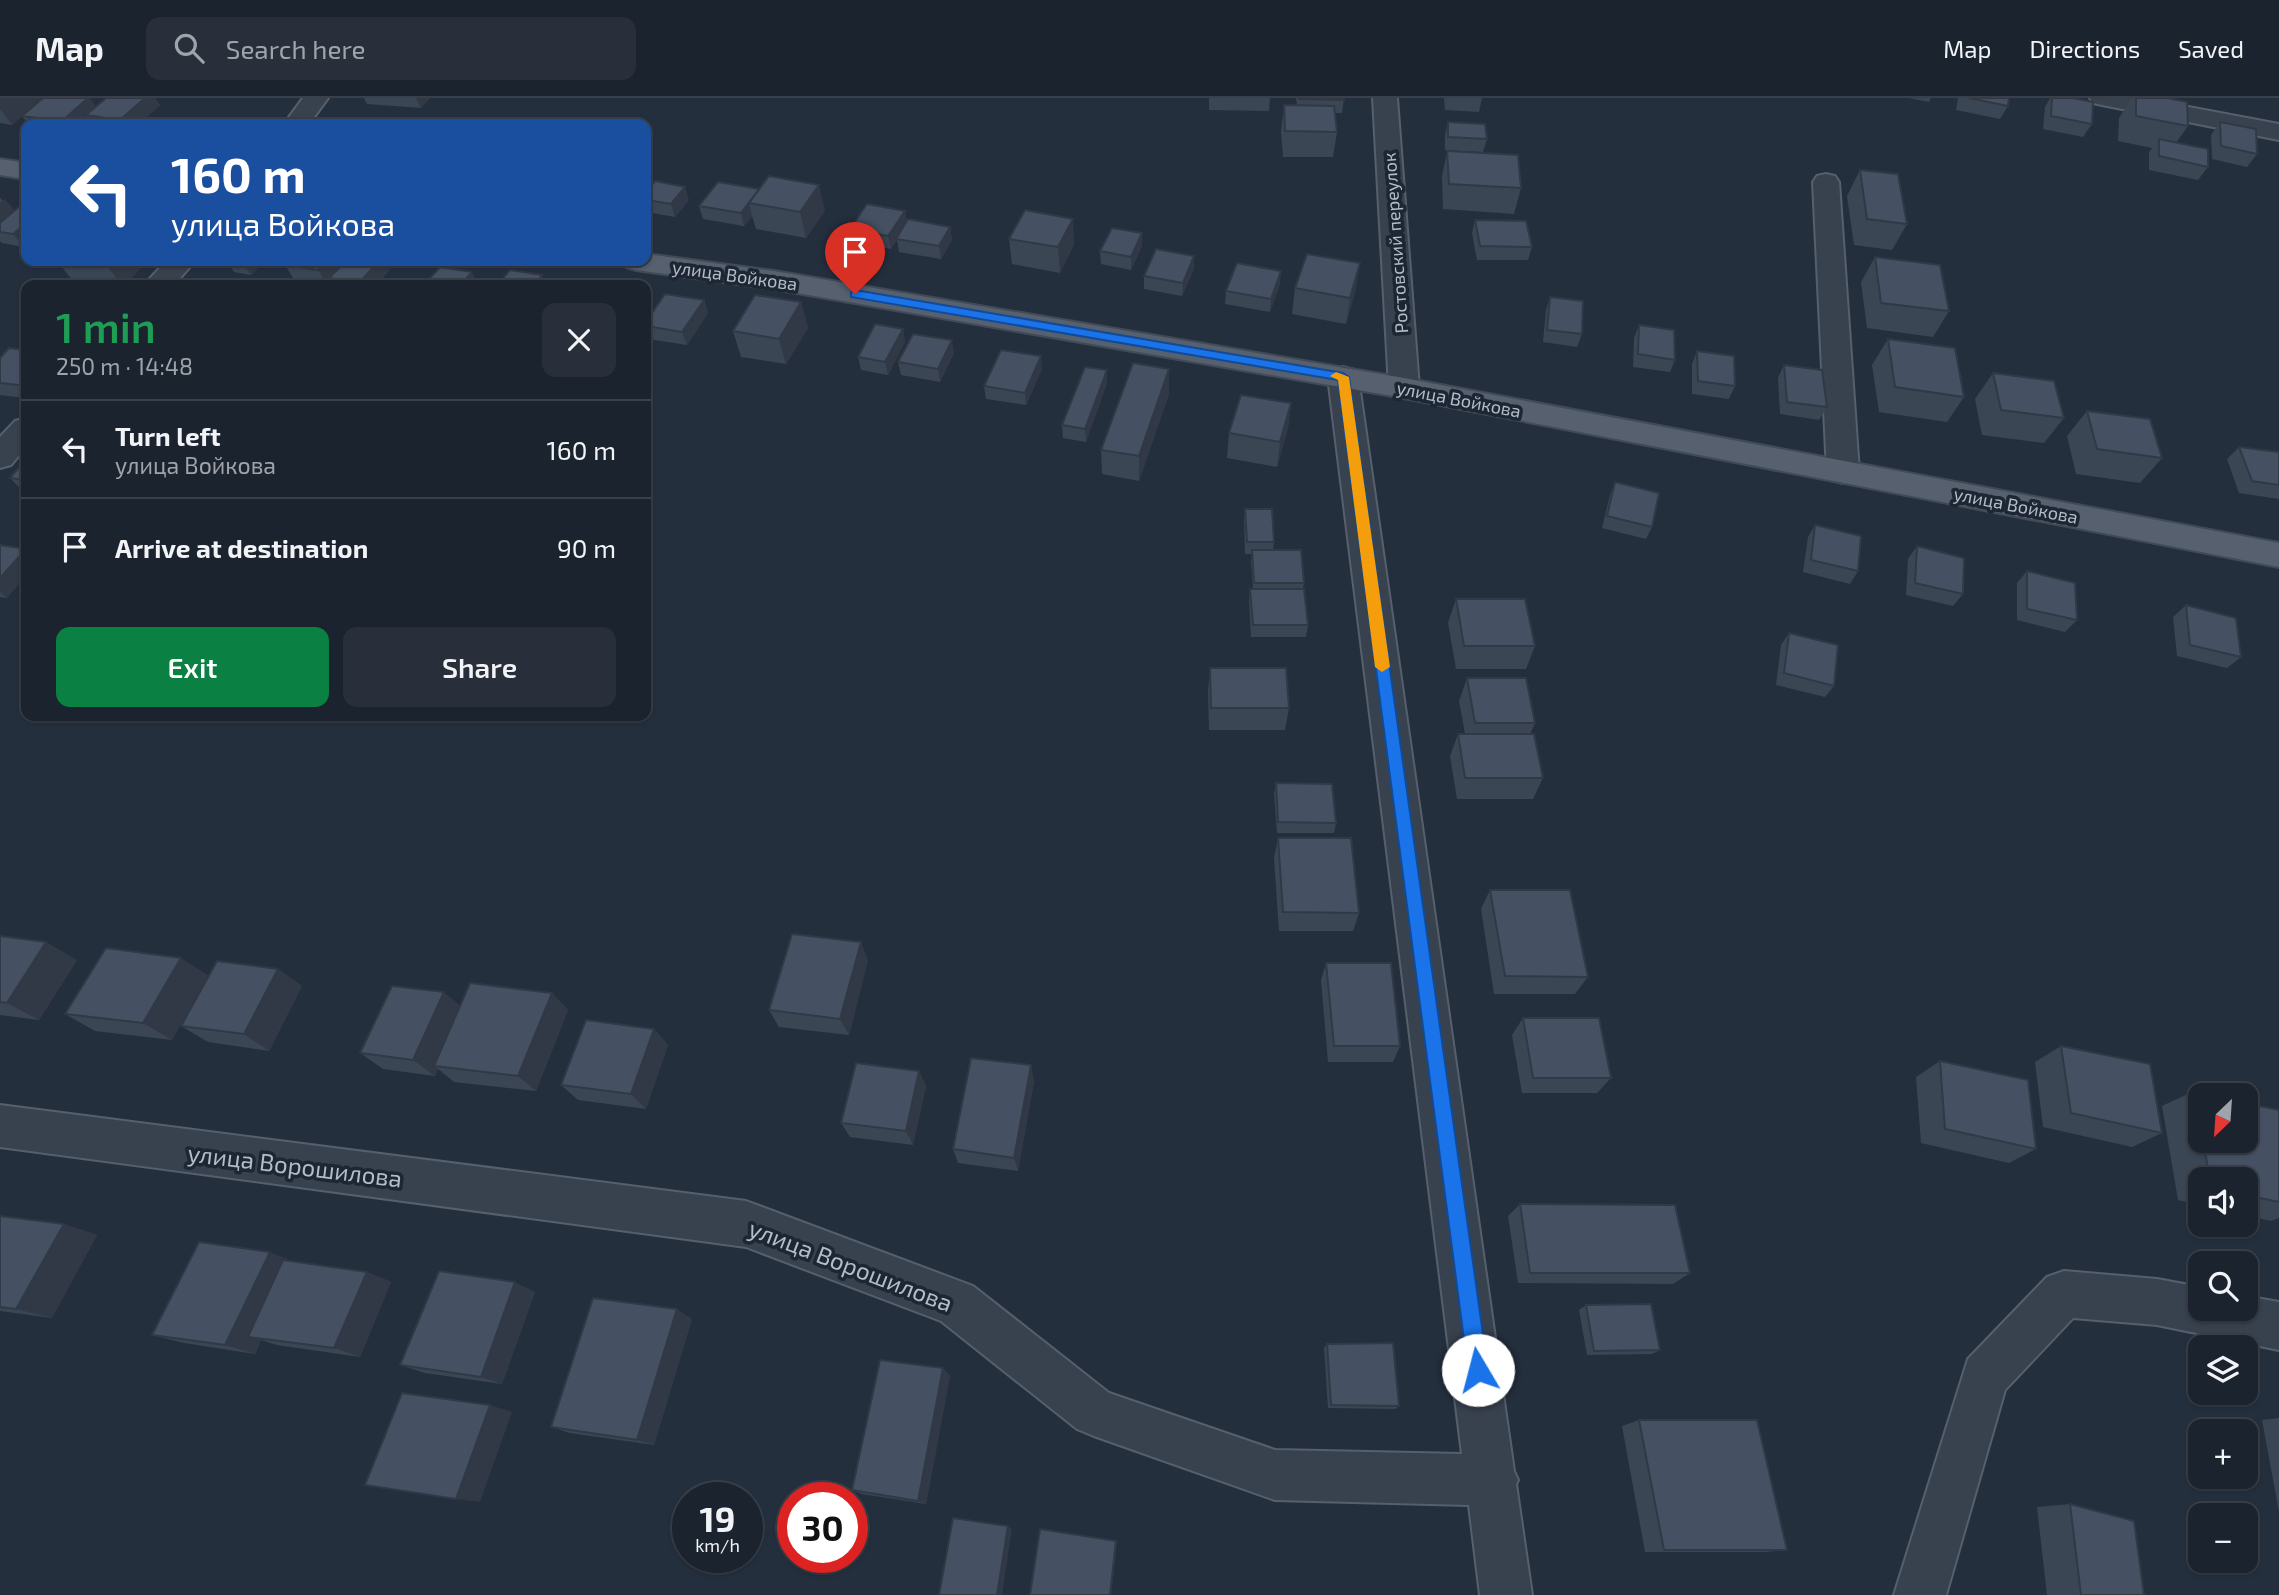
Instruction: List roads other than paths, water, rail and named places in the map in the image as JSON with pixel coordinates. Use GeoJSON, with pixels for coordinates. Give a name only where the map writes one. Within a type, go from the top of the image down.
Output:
{"type":"FeatureCollection","features":[{"type":"Feature","properties":{"kind":"main road"},"geometry":{"type":"LineString","coordinates":[[0,167],[21,170]]}},
{"type":"Feature","properties":{"kind":"main road","name":"улица Войкова"},"geometry":{"type":"LineString","coordinates":[[651,263],[774,280],[1343,377],[2279,555]]}},
{"type":"Feature","properties":{"kind":"street"},"geometry":{"type":"LineString","coordinates":[[300,119],[316,98]]}},
{"type":"Feature","properties":{"kind":"street","name":"Ростовский переулок"},"geometry":{"type":"LineString","coordinates":[[1385,98],[1404,388]]}},
{"type":"Feature","properties":{"kind":"street"},"geometry":{"type":"LineString","coordinates":[[2102,98],[2279,132]]}},
{"type":"Feature","properties":{"kind":"street"},"geometry":{"type":"LineString","coordinates":[[1826,182],[1843,472]]}},
{"type":"Feature","properties":{"kind":"street"},"geometry":{"type":"LineString","coordinates":[[163,280],[176,266]]}},
{"type":"Feature","properties":{"kind":"street"},"geometry":{"type":"LineString","coordinates":[[1343,377],[1493,1480],[1506,1595]]}},
{"type":"Feature","properties":{"kind":"street"},"geometry":{"type":"LineString","coordinates":[[0,426],[21,428]]}},
{"type":"Feature","properties":{"kind":"street"},"geometry":{"type":"LineString","coordinates":[[0,457],[21,434]]}},
{"type":"Feature","properties":{"kind":"street","name":"улица Ворошилова"},"geometry":{"type":"LineString","coordinates":[[0,1126],[746,1224],[956,1303],[1094,1412],[1275,1475],[1493,1480]]}},
{"type":"Feature","properties":{"kind":"street"},"geometry":{"type":"LineString","coordinates":[[1920,1595],[1984,1376],[2064,1294],[2157,1301],[2279,1326]]}}]}
